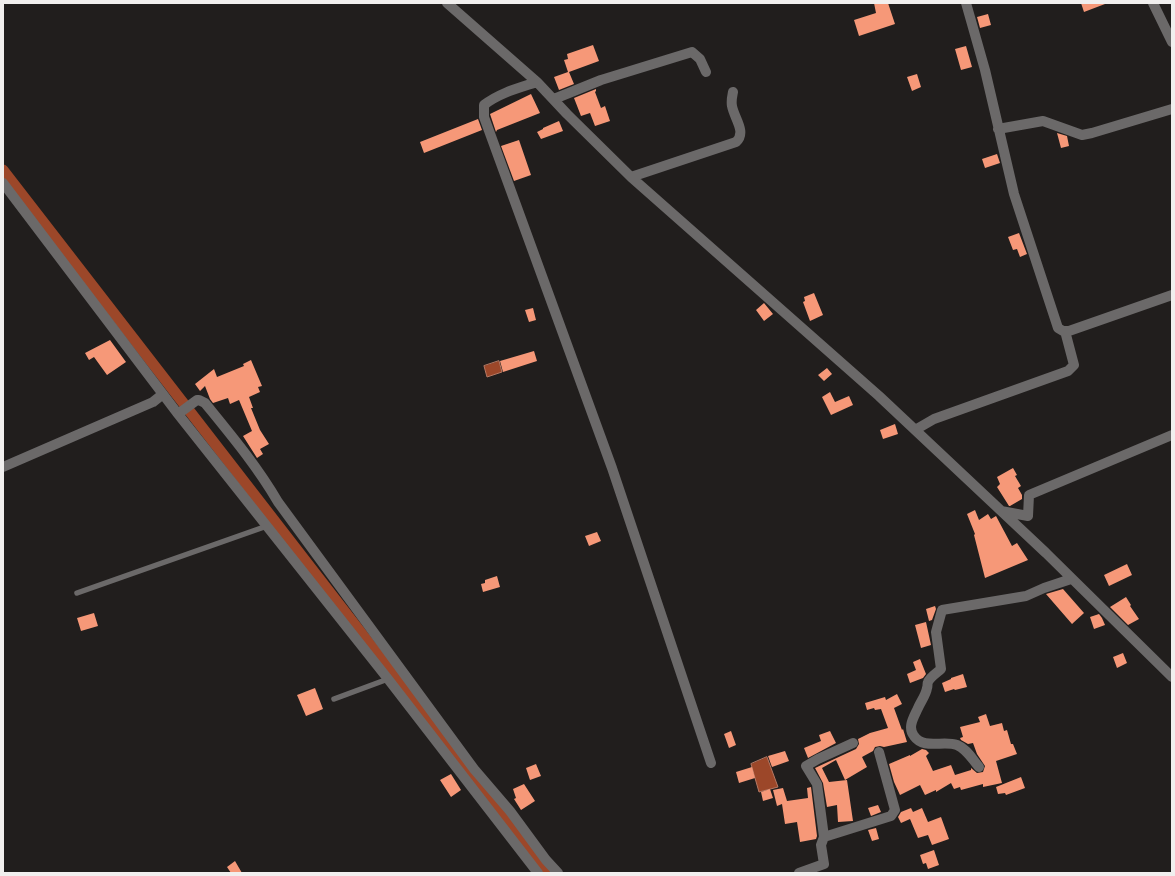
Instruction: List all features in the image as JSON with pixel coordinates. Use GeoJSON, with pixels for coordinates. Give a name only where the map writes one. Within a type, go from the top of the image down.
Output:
{"type":"FeatureCollection","features":[{"type":"Feature","properties":{"kind":"street"},"geometry":{"type":"LineString","coordinates":[[447,3],[537,82],[567,114],[632,177],[879,396],[1001,510],[1172,677]]}},
{"type":"Feature","properties":{"kind":"street"},"geometry":{"type":"LineString","coordinates":[[966,3],[986,70],[998,129],[1014,194],[1057,325],[1061,330],[1065,331],[1172,295]]}},
{"type":"Feature","properties":{"kind":"street"},"geometry":{"type":"LineString","coordinates":[[1153,3],[1172,42]]}},
{"type":"Feature","properties":{"kind":"street"},"geometry":{"type":"LineString","coordinates":[[554,99],[601,80],[692,52],[700,59],[706,72]]}},
{"type":"Feature","properties":{"kind":"street"},"geometry":{"type":"LineString","coordinates":[[537,82],[511,90],[491,99],[484,105],[484,117],[612,468],[712,763]]}},
{"type":"Feature","properties":{"kind":"street"},"geometry":{"type":"LineString","coordinates":[[632,177],[736,142],[740,138],[741,132],[732,106],[733,92]]}},
{"type":"Feature","properties":{"kind":"street"},"geometry":{"type":"LineString","coordinates":[[998,129],[1043,121],[1082,135],[1092,134],[1172,109]]}},
{"type":"Feature","properties":{"kind":"street"},"geometry":{"type":"LineString","coordinates":[[3,183],[163,394],[182,411],[267,526],[538,873]]}},
{"type":"Feature","properties":{"kind":"street"},"geometry":{"type":"LineString","coordinates":[[915,430],[934,419],[1068,371],[1074,365],[1065,331]]}},
{"type":"Feature","properties":{"kind":"street"},"geometry":{"type":"LineString","coordinates":[[3,467],[153,402],[163,394]]}},
{"type":"Feature","properties":{"kind":"street"},"geometry":{"type":"LineString","coordinates":[[182,411],[197,400],[205,403],[246,454],[278,502],[474,769],[510,811],[546,860],[558,873]]}},
{"type":"Feature","properties":{"kind":"street"},"geometry":{"type":"LineString","coordinates":[[1001,510],[1028,516],[1029,495],[1172,435]]}},
{"type":"Feature","properties":{"kind":"street"},"geometry":{"type":"LineString","coordinates":[[979,767],[960,746],[949,743],[923,743],[913,735],[911,730],[913,718],[926,692],[928,681],[941,669],[936,632],[942,610],[1026,596],[1071,579]]}},
{"type":"Feature","properties":{"kind":"street"},"geometry":{"type":"LineString","coordinates":[[799,873],[824,864],[821,845],[824,837],[817,784],[806,766],[818,758],[853,743]]}},
{"type":"Feature","properties":{"kind":"street"},"geometry":{"type":"LineString","coordinates":[[824,837],[894,814],[895,810],[879,752]]}},
{"type":"Feature","properties":{"kind":"lane"},"geometry":{"type":"LineString","coordinates":[[77,593],[267,526]]}},
{"type":"Feature","properties":{"kind":"lane"},"geometry":{"type":"LineString","coordinates":[[334,699],[388,679]]}},
{"type":"Feature","properties":{"kind":"shaded area"},"geometry":{"type":"Polygon","coordinates":[[[499,361],[502,372],[487,377],[484,366],[499,361]]]}},
{"type":"Feature","properties":{"kind":"shaded area"},"geometry":{"type":"Polygon","coordinates":[[[767,757],[778,787],[759,792],[751,764],[767,757]]]}},
{"type":"Feature","properties":{"kind":"building"},"geometry":{"type":"Polygon","coordinates":[[[874,3],[888,3],[895,24],[859,36],[854,20],[876,13],[874,3]]]}},
{"type":"Feature","properties":{"kind":"building"},"geometry":{"type":"Polygon","coordinates":[[[1081,3],[1105,3],[1105,4],[1084,12],[1081,3]]]}},
{"type":"Feature","properties":{"kind":"building"},"geometry":{"type":"Polygon","coordinates":[[[988,14],[991,25],[980,28],[977,17],[988,14]]]}},
{"type":"Feature","properties":{"kind":"building"},"geometry":{"type":"Polygon","coordinates":[[[593,45],[599,61],[569,72],[574,84],[559,90],[554,77],[568,72],[564,60],[568,59],[567,54],[593,45]]]}},
{"type":"Feature","properties":{"kind":"building"},"geometry":{"type":"Polygon","coordinates":[[[966,46],[972,67],[961,70],[955,49],[966,46]]]}},
{"type":"Feature","properties":{"kind":"building"},"geometry":{"type":"Polygon","coordinates":[[[917,74],[921,87],[912,91],[907,77],[917,74]]]}},
{"type":"Feature","properties":{"kind":"building"},"geometry":{"type":"Polygon","coordinates":[[[596,89],[595,92],[601,108],[605,106],[610,121],[595,126],[590,113],[581,116],[574,98],[596,89]]]}},
{"type":"Feature","properties":{"kind":"building"},"geometry":{"type":"Polygon","coordinates":[[[531,94],[540,113],[497,130],[496,132],[490,114],[531,94]]]}},
{"type":"Feature","properties":{"kind":"building"},"geometry":{"type":"Polygon","coordinates":[[[478,119],[482,130],[424,153],[420,142],[478,119]]]}},
{"type":"Feature","properties":{"kind":"building"},"geometry":{"type":"Polygon","coordinates":[[[559,121],[563,131],[541,139],[537,132],[559,121]]]}},
{"type":"Feature","properties":{"kind":"building"},"geometry":{"type":"Polygon","coordinates":[[[1057,133],[1067,136],[1069,146],[1061,148],[1057,133]]]}},
{"type":"Feature","properties":{"kind":"building"},"geometry":{"type":"Polygon","coordinates":[[[519,140],[531,175],[514,181],[501,146],[519,140]]]}},
{"type":"Feature","properties":{"kind":"building"},"geometry":{"type":"Polygon","coordinates":[[[997,154],[1000,163],[985,168],[982,159],[997,154]]]}},
{"type":"Feature","properties":{"kind":"building"},"geometry":{"type":"Polygon","coordinates":[[[1019,233],[1027,254],[1020,257],[1017,249],[1013,250],[1008,237],[1019,233]]]}},
{"type":"Feature","properties":{"kind":"building"},"geometry":{"type":"Polygon","coordinates":[[[814,293],[823,315],[810,321],[803,302],[805,301],[804,297],[814,293]]]}},
{"type":"Feature","properties":{"kind":"building"},"geometry":{"type":"Polygon","coordinates":[[[764,303],[773,314],[764,321],[756,310],[764,303]]]}},
{"type":"Feature","properties":{"kind":"building"},"geometry":{"type":"Polygon","coordinates":[[[533,308],[536,320],[529,322],[525,310],[533,308]]]}},
{"type":"Feature","properties":{"kind":"building"},"geometry":{"type":"Polygon","coordinates":[[[110,340],[126,362],[107,375],[94,357],[89,360],[85,353],[110,340]]]}},
{"type":"Feature","properties":{"kind":"building"},"geometry":{"type":"Polygon","coordinates":[[[534,351],[537,361],[503,372],[500,361],[534,351]]]}},
{"type":"Feature","properties":{"kind":"building"},"geometry":{"type":"Polygon","coordinates":[[[251,360],[262,386],[258,387],[260,392],[249,397],[253,408],[251,408],[260,430],[269,444],[260,449],[263,454],[257,458],[243,436],[252,431],[239,400],[230,404],[228,398],[213,403],[205,386],[200,391],[195,384],[214,369],[217,377],[244,366],[243,364],[251,360]]]}},
{"type":"Feature","properties":{"kind":"building"},"geometry":{"type":"Polygon","coordinates":[[[827,368],[832,374],[824,381],[818,375],[827,368]]]}},
{"type":"Feature","properties":{"kind":"building"},"geometry":{"type":"Polygon","coordinates":[[[830,392],[835,402],[849,396],[853,405],[831,415],[822,397],[830,392]]]}},
{"type":"Feature","properties":{"kind":"building"},"geometry":{"type":"Polygon","coordinates":[[[895,424],[898,434],[883,439],[880,430],[895,424]]]}},
{"type":"Feature","properties":{"kind":"building"},"geometry":{"type":"Polygon","coordinates":[[[1013,468],[1017,475],[1015,476],[1021,486],[1018,488],[1022,495],[1022,499],[1009,506],[997,487],[1000,484],[997,477],[1013,468]]]}},
{"type":"Feature","properties":{"kind":"building"},"geometry":{"type":"Polygon","coordinates":[[[975,510],[979,520],[988,514],[991,519],[996,516],[1012,546],[1017,543],[1028,560],[985,578],[975,534],[967,514],[975,510]]]}},
{"type":"Feature","properties":{"kind":"building"},"geometry":{"type":"Polygon","coordinates":[[[597,532],[601,541],[589,546],[585,536],[597,532]]]}},
{"type":"Feature","properties":{"kind":"building"},"geometry":{"type":"Polygon","coordinates":[[[1127,564],[1132,575],[1109,586],[1104,575],[1127,564]]]}},
{"type":"Feature","properties":{"kind":"building"},"geometry":{"type":"Polygon","coordinates":[[[497,576],[500,587],[483,592],[481,584],[485,583],[485,580],[497,576]]]}},
{"type":"Feature","properties":{"kind":"building"},"geometry":{"type":"Polygon","coordinates":[[[1063,589],[1084,613],[1072,624],[1046,594],[1063,589]]]}},
{"type":"Feature","properties":{"kind":"building"},"geometry":{"type":"Polygon","coordinates":[[[1126,597],[1139,619],[1128,625],[1110,607],[1126,597]]]}},
{"type":"Feature","properties":{"kind":"building"},"geometry":{"type":"Polygon","coordinates":[[[935,606],[936,609],[932,620],[929,621],[926,609],[935,606]]]}},
{"type":"Feature","properties":{"kind":"building"},"geometry":{"type":"Polygon","coordinates":[[[94,613],[98,626],[81,631],[77,618],[94,613]]]}},
{"type":"Feature","properties":{"kind":"building"},"geometry":{"type":"Polygon","coordinates":[[[1099,614],[1105,625],[1094,629],[1090,617],[1099,614]]]}},
{"type":"Feature","properties":{"kind":"building"},"geometry":{"type":"Polygon","coordinates":[[[926,622],[931,645],[921,648],[915,625],[926,622]]]}},
{"type":"Feature","properties":{"kind":"building"},"geometry":{"type":"Polygon","coordinates":[[[1123,653],[1127,663],[1117,668],[1113,657],[1123,653]]]}},
{"type":"Feature","properties":{"kind":"building"},"geometry":{"type":"Polygon","coordinates":[[[920,659],[926,674],[923,678],[910,683],[907,674],[916,670],[913,662],[920,659]]]}},
{"type":"Feature","properties":{"kind":"building"},"geometry":{"type":"Polygon","coordinates":[[[963,674],[967,687],[945,692],[942,683],[963,674]]]}},
{"type":"Feature","properties":{"kind":"building"},"geometry":{"type":"Polygon","coordinates":[[[315,688],[323,709],[306,716],[297,695],[315,688]]]}},
{"type":"Feature","properties":{"kind":"building"},"geometry":{"type":"Polygon","coordinates":[[[897,694],[902,704],[894,708],[907,742],[884,747],[875,747],[873,751],[862,757],[867,767],[845,780],[836,760],[822,768],[829,782],[847,780],[853,821],[838,822],[837,805],[827,807],[823,783],[815,768],[856,749],[859,744],[858,739],[870,733],[888,728],[881,709],[875,710],[874,708],[867,710],[865,703],[885,697],[886,700],[897,694]]]}},
{"type":"Feature","properties":{"kind":"building"},"geometry":{"type":"Polygon","coordinates":[[[986,714],[990,726],[1002,723],[1004,731],[1007,730],[1011,744],[1013,744],[1017,754],[996,761],[1002,783],[983,787],[983,784],[961,790],[960,787],[954,789],[951,783],[936,792],[936,790],[925,795],[920,785],[900,795],[894,782],[889,764],[910,756],[922,749],[929,753],[926,756],[933,771],[951,765],[955,775],[971,770],[971,768],[977,773],[983,772],[985,766],[977,754],[973,743],[968,744],[961,740],[960,738],[963,737],[960,727],[980,722],[978,717],[986,714]]]}},
{"type":"Feature","properties":{"kind":"building"},"geometry":{"type":"Polygon","coordinates":[[[731,731],[736,745],[729,748],[724,734],[731,731]]]}},
{"type":"Feature","properties":{"kind":"building"},"geometry":{"type":"Polygon","coordinates":[[[830,731],[836,743],[808,758],[804,748],[821,741],[819,735],[830,731]]]}},
{"type":"Feature","properties":{"kind":"building"},"geometry":{"type":"Polygon","coordinates":[[[785,751],[789,761],[772,767],[768,756],[785,751]]]}},
{"type":"Feature","properties":{"kind":"building"},"geometry":{"type":"Polygon","coordinates":[[[536,764],[541,776],[530,780],[526,768],[536,764]]]}},
{"type":"Feature","properties":{"kind":"building"},"geometry":{"type":"Polygon","coordinates":[[[752,767],[755,778],[739,783],[736,772],[752,767]]]}},
{"type":"Feature","properties":{"kind":"building"},"geometry":{"type":"Polygon","coordinates":[[[451,774],[461,790],[451,797],[440,780],[451,774]]]}},
{"type":"Feature","properties":{"kind":"building"},"geometry":{"type":"Polygon","coordinates":[[[1021,777],[1025,788],[1006,795],[1005,793],[998,794],[996,787],[1021,777]]]}},
{"type":"Feature","properties":{"kind":"building"},"geometry":{"type":"Polygon","coordinates":[[[524,784],[535,801],[521,810],[514,799],[516,798],[513,789],[524,784]]]}},
{"type":"Feature","properties":{"kind":"building"},"geometry":{"type":"Polygon","coordinates":[[[811,787],[817,836],[816,839],[800,842],[797,822],[785,824],[782,804],[777,806],[773,790],[783,788],[787,801],[808,798],[807,788],[811,787]]]}},
{"type":"Feature","properties":{"kind":"building"},"geometry":{"type":"Polygon","coordinates":[[[770,789],[773,798],[763,801],[761,792],[770,789]]]}},
{"type":"Feature","properties":{"kind":"building"},"geometry":{"type":"Polygon","coordinates":[[[878,805],[881,812],[871,816],[868,808],[878,805]]]}},
{"type":"Feature","properties":{"kind":"building"},"geometry":{"type":"Polygon","coordinates":[[[911,808],[913,812],[922,808],[928,822],[941,817],[949,839],[932,845],[928,835],[918,838],[910,819],[901,823],[898,817],[901,812],[911,808]]]}},
{"type":"Feature","properties":{"kind":"building"},"geometry":{"type":"Polygon","coordinates":[[[876,828],[879,839],[872,841],[868,830],[876,828]]]}},
{"type":"Feature","properties":{"kind":"building"},"geometry":{"type":"Polygon","coordinates":[[[934,850],[939,865],[928,869],[926,863],[923,864],[920,855],[934,850]]]}},
{"type":"Feature","properties":{"kind":"building"},"geometry":{"type":"Polygon","coordinates":[[[235,861],[242,873],[231,873],[227,867],[235,861]]]}},
{"type":"Feature","properties":{"kind":"waterway"},"geometry":{"type":"LineString","coordinates":[[3,170],[547,873]]}}]}
